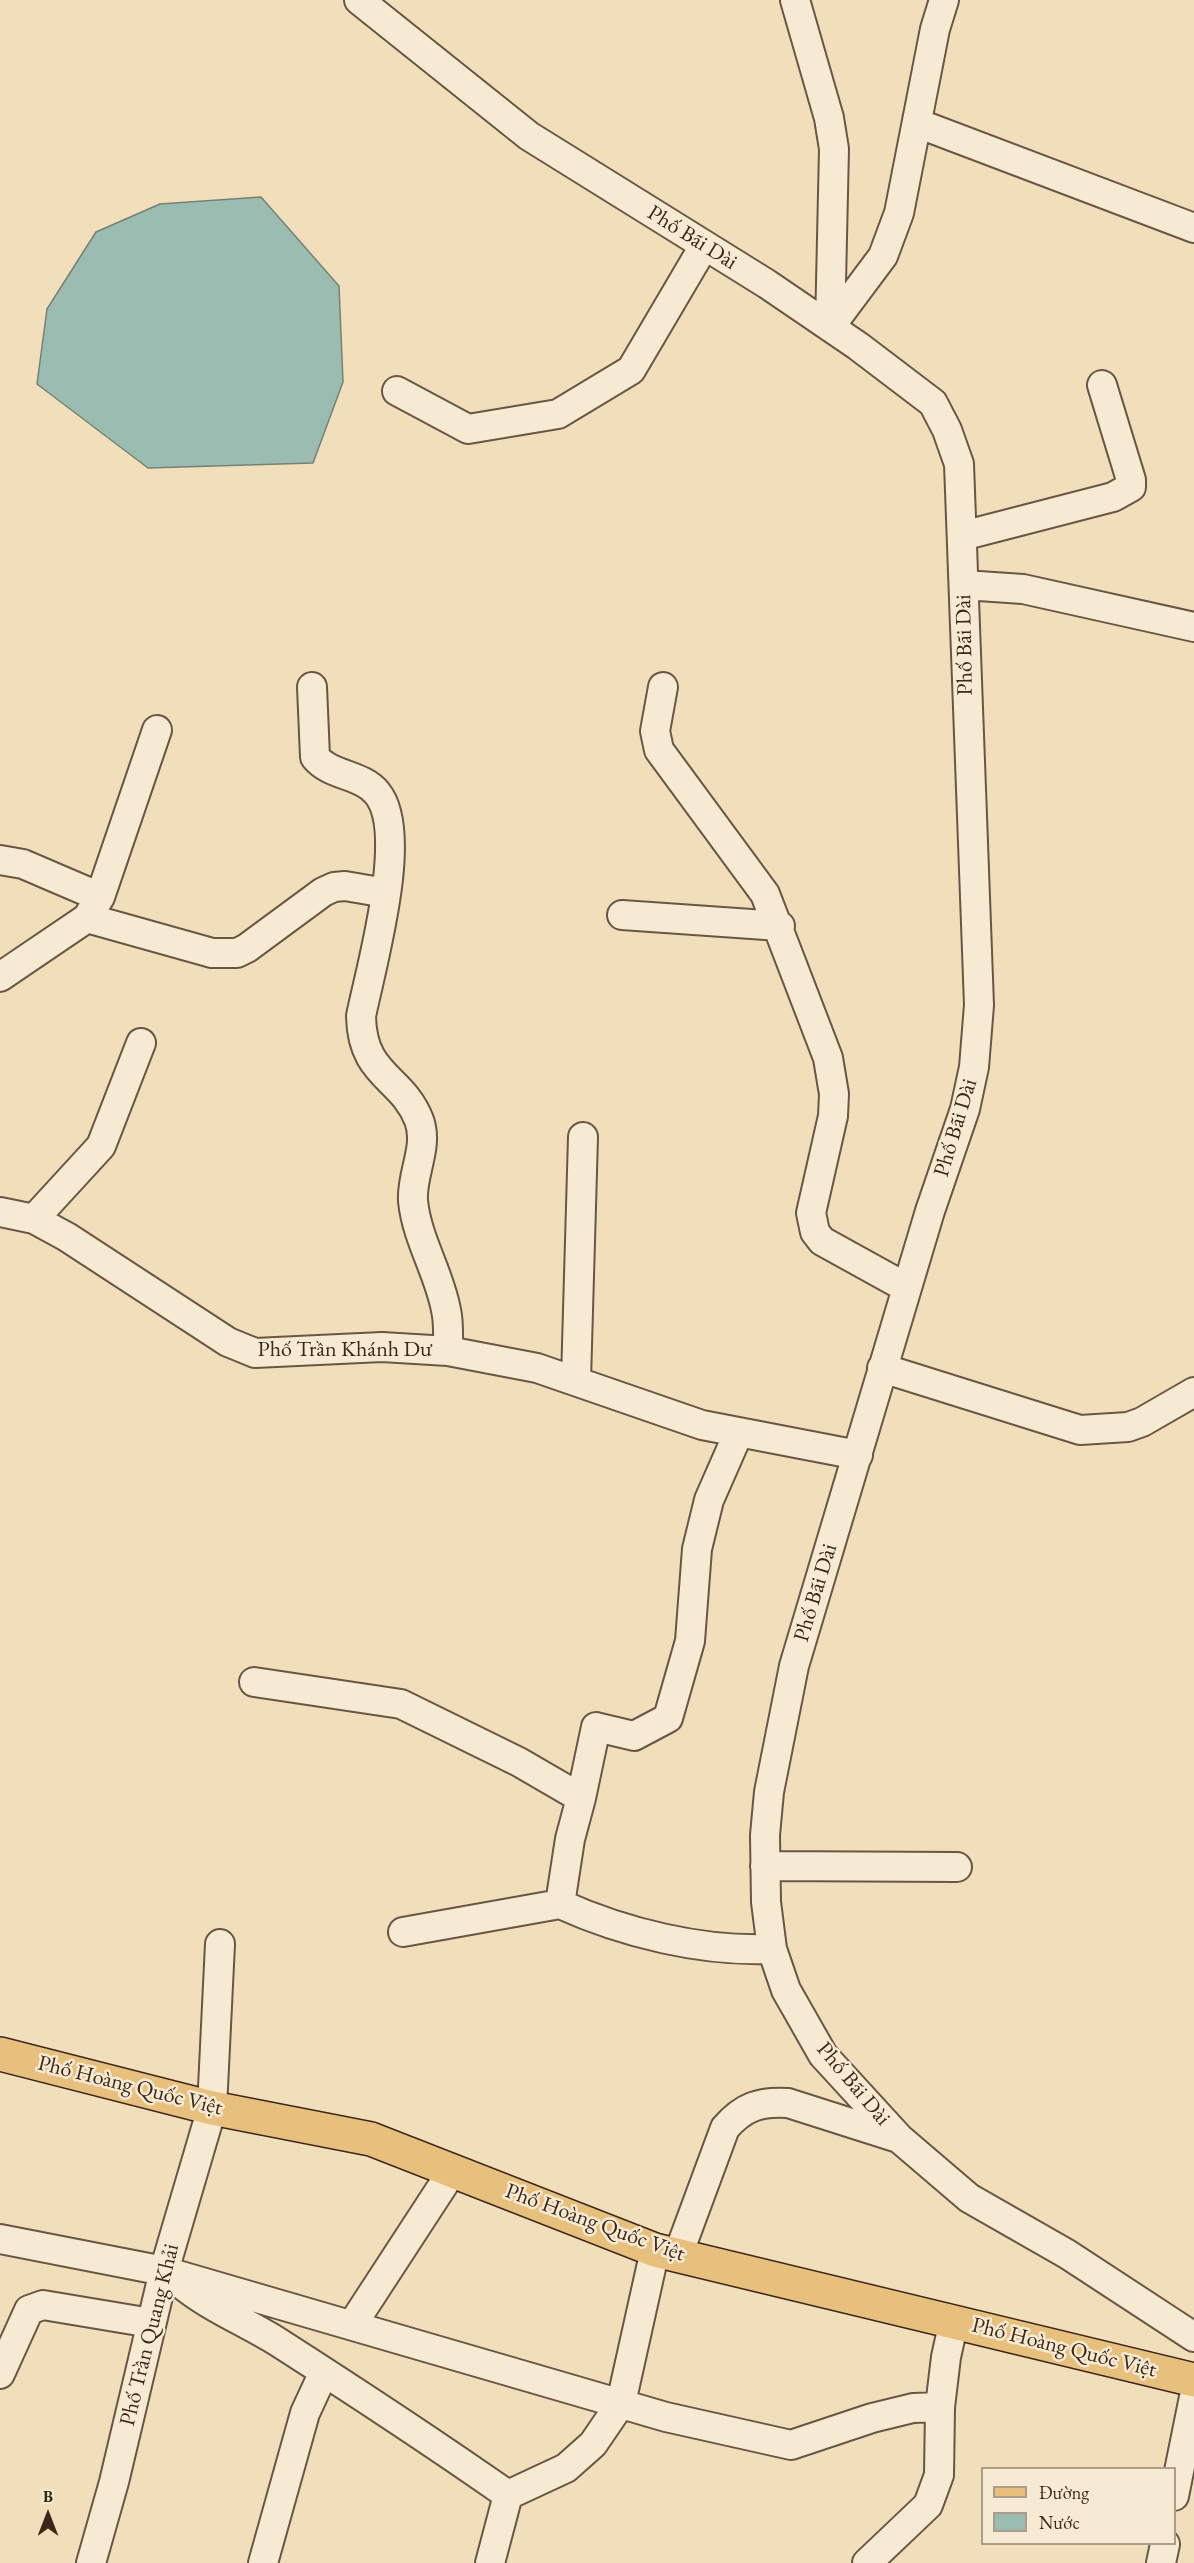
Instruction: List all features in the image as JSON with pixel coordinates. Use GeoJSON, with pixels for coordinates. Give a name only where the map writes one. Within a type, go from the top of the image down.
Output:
{"type":"FeatureCollection","features":[{"type":"Feature","properties":{"kind":"main road","name":"Phố Hoàng Quốc Việt"},"geometry":{"type":"LineString","coordinates":[[0,2054],[213,2108],[371,2139],[666,2252],[1194,2380]]}},
{"type":"Feature","properties":{"kind":"street","name":"Phố Bãi Dài"},"geometry":{"type":"LineString","coordinates":[[359,0],[529,136],[767,284],[830,327],[933,403],[947,430],[959,464],[979,1005],[974,1067],[965,1109],[882,1368],[794,1666],[769,1792],[765,1866],[766,1902],[772,1949],[786,1990],[823,2055],[900,2139],[969,2198],[1067,2254],[1194,2337]]}},
{"type":"Feature","properties":{"kind":"street"},"geometry":{"type":"LineString","coordinates":[[795,0],[829,118],[834,149],[830,327]]}},
{"type":"Feature","properties":{"kind":"street"},"geometry":{"type":"LineString","coordinates":[[830,327],[883,256],[899,213],[944,0]]}},
{"type":"Feature","properties":{"kind":"street"},"geometry":{"type":"LineString","coordinates":[[917,123],[1194,228]]}},
{"type":"Feature","properties":{"kind":"street"},"geometry":{"type":"LineString","coordinates":[[398,391],[468,429],[558,414],[631,370],[704,246]]}},
{"type":"Feature","properties":{"kind":"street"},"geometry":{"type":"LineString","coordinates":[[962,536],[1093,503],[1113,497],[1131,487],[1131,480],[1102,385]]}},
{"type":"Feature","properties":{"kind":"street"},"geometry":{"type":"LineString","coordinates":[[964,585],[1023,589],[1194,627]]}},
{"type":"Feature","properties":{"kind":"street"},"geometry":{"type":"LineString","coordinates":[[312,687],[315,757],[322,764],[368,784],[381,797],[385,808],[392,852],[361,1016],[362,1032],[371,1059],[419,1119],[423,1133],[413,1197],[415,1217],[446,1310],[448,1351]]}},
{"type":"Feature","properties":{"kind":"street"},"geometry":{"type":"LineString","coordinates":[[663,687],[655,730],[659,750],[755,879],[780,926],[828,1058],[834,1094],[833,1116],[811,1213],[815,1232],[822,1241],[907,1288]]}},
{"type":"Feature","properties":{"kind":"street"},"geometry":{"type":"LineString","coordinates":[[0,977],[94,908],[157,730]]}},
{"type":"Feature","properties":{"kind":"street"},"geometry":{"type":"LineString","coordinates":[[0,860],[23,864],[94,908],[212,953],[226,954],[247,948],[328,890],[345,886],[386,893]]}},
{"type":"Feature","properties":{"kind":"street"},"geometry":{"type":"LineString","coordinates":[[622,915],[780,926]]}},
{"type":"Feature","properties":{"kind":"street"},"geometry":{"type":"LineString","coordinates":[[34,1220],[101,1146],[141,1043]]}},
{"type":"Feature","properties":{"kind":"street"},"geometry":{"type":"LineString","coordinates":[[576,1380],[583,1137]]}},
{"type":"Feature","properties":{"kind":"street","name":"Phố Trần Khánh Dư"},"geometry":{"type":"LineString","coordinates":[[0,1212],[34,1220],[67,1237],[228,1342],[255,1353],[381,1347],[448,1351],[537,1368],[702,1425],[738,1434],[858,1455]]}},
{"type":"Feature","properties":{"kind":"street"},"geometry":{"type":"LineString","coordinates":[[882,1368],[1080,1430],[1112,1430],[1135,1425],[1194,1392]]}},
{"type":"Feature","properties":{"kind":"street"},"geometry":{"type":"LineString","coordinates":[[560,1905],[570,1839],[582,1798],[597,1727],[634,1736],[668,1718],[690,1641],[697,1549],[710,1500],[738,1434]]}},
{"type":"Feature","properties":{"kind":"street"},"geometry":{"type":"LineString","coordinates":[[254,1682],[401,1704],[519,1762],[582,1798]]}},
{"type":"Feature","properties":{"kind":"street"},"geometry":{"type":"LineString","coordinates":[[765,1866],[957,1867]]}},
{"type":"Feature","properties":{"kind":"street"},"geometry":{"type":"LineString","coordinates":[[403,1932],[560,1905],[597,1920],[676,1939],[738,1950],[772,1949]]}},
{"type":"Feature","properties":{"kind":"street","name":"Phố Trần Quang Khải"},"geometry":{"type":"LineString","coordinates":[[91,2563],[114,2482],[164,2271],[213,2108],[220,1944]]}},
{"type":"Feature","properties":{"kind":"street"},"geometry":{"type":"LineString","coordinates":[[508,2495],[566,2468],[593,2444],[621,2403],[666,2252],[725,2128],[737,2114],[752,2105],[770,2102],[788,2103],[900,2139]]}},
{"type":"Feature","properties":{"kind":"street"},"geometry":{"type":"LineString","coordinates":[[352,2325],[453,2170]]}},
{"type":"Feature","properties":{"kind":"street"},"geometry":{"type":"LineString","coordinates":[[0,2239],[164,2271],[666,2417],[791,2445],[872,2418],[912,2408],[940,2408]]}},
{"type":"Feature","properties":{"kind":"street"},"geometry":{"type":"LineString","coordinates":[[164,2271],[198,2298],[259,2331],[324,2372],[508,2495]]}},
{"type":"Feature","properties":{"kind":"street"},"geometry":{"type":"LineString","coordinates":[[0,2374],[33,2307],[43,2305],[151,2323]]}},
{"type":"Feature","properties":{"kind":"street"},"geometry":{"type":"LineString","coordinates":[[867,2563],[928,2505],[939,2475],[940,2408],[946,2357],[954,2321]]}},
{"type":"Feature","properties":{"kind":"street"},"geometry":{"type":"LineString","coordinates":[[263,2563],[305,2413],[324,2372]]}},
{"type":"Feature","properties":{"kind":"street"},"geometry":{"type":"LineString","coordinates":[[1176,2486],[1194,2397]]}},
{"type":"Feature","properties":{"kind":"street"},"geometry":{"type":"LineString","coordinates":[[490,2563],[508,2495]]}},
{"type":"Feature","properties":{"kind":"water"},"geometry":{"type":"Polygon","coordinates":[[[261,197],[339,286],[343,382],[313,463],[148,468],[37,384],[47,309],[96,232],[160,204],[261,197]]]}}]}
